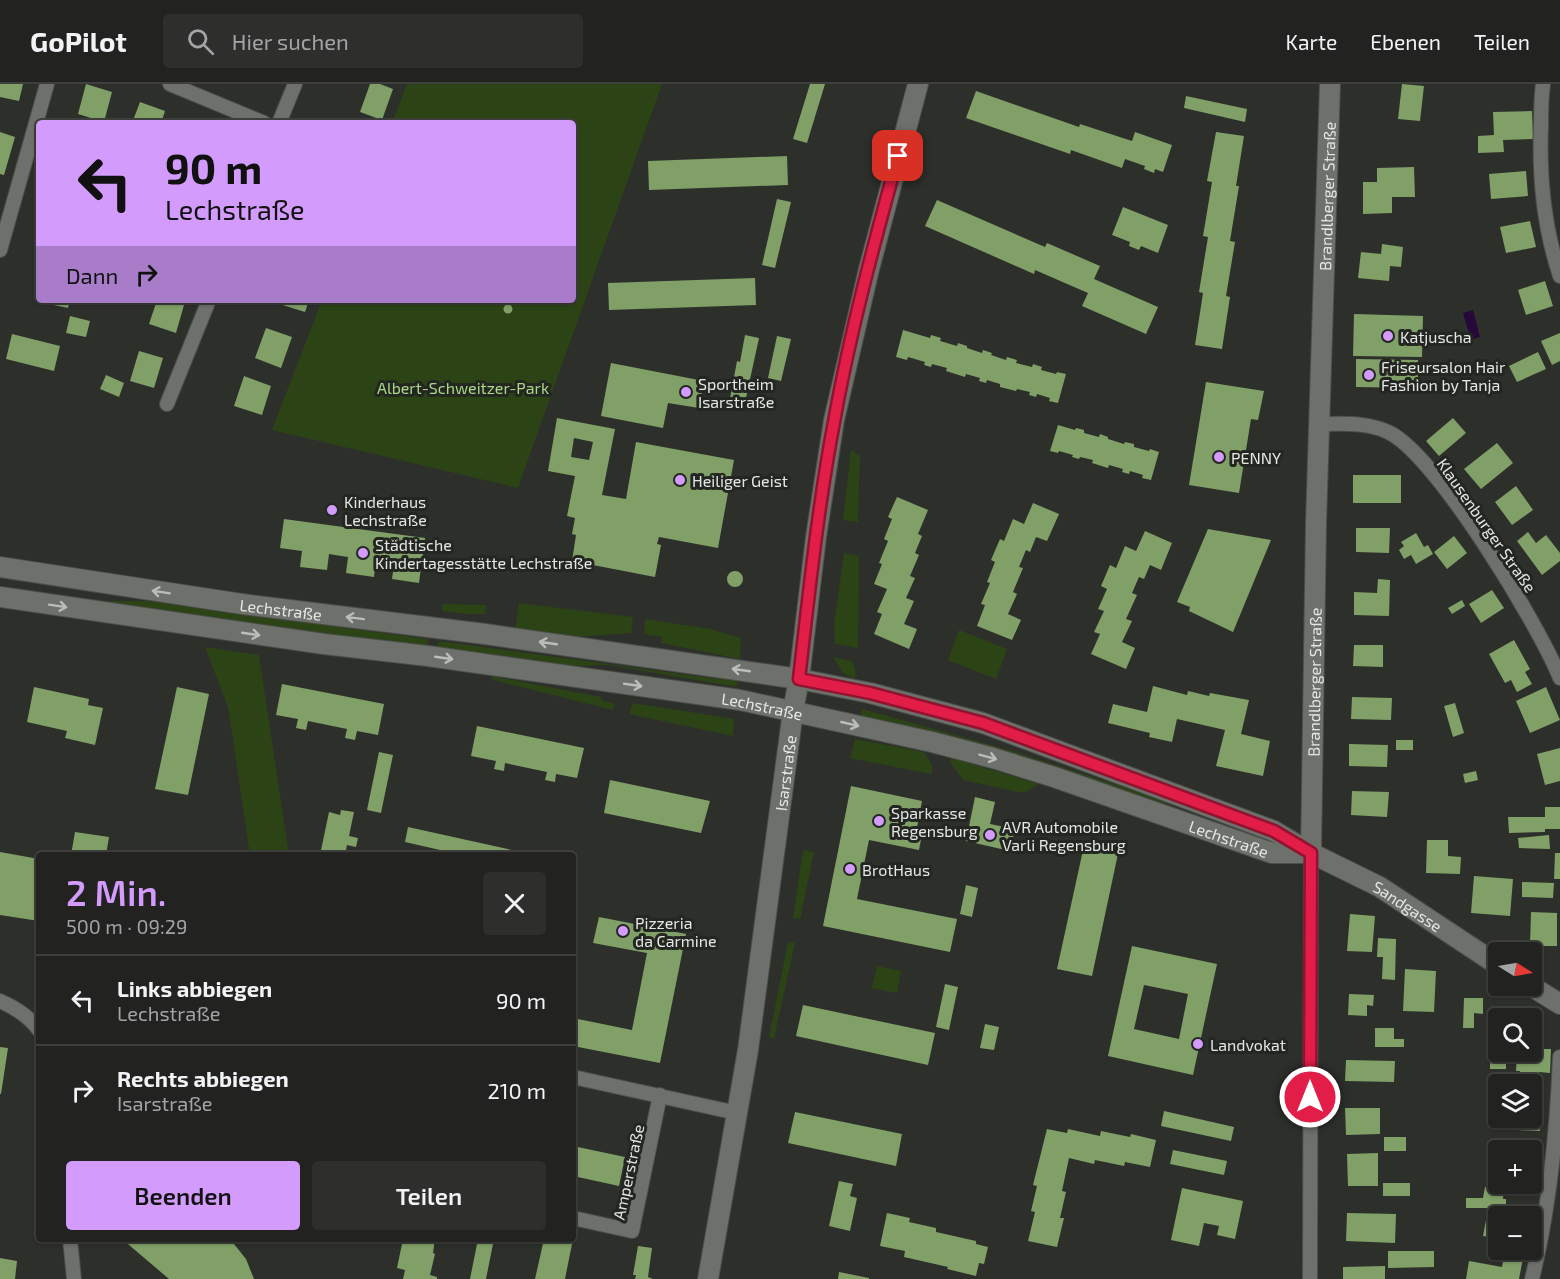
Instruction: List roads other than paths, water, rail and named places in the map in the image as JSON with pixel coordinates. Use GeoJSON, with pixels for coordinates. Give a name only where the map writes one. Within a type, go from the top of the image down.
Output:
{"type":"FeatureCollection","features":[{"type":"Feature","properties":{"kind":"street"},"geometry":{"type":"LineString","coordinates":[[37,120],[47,84]]}},
{"type":"Feature","properties":{"kind":"street"},"geometry":{"type":"LineString","coordinates":[[170,84],[257,120]]}},
{"type":"Feature","properties":{"kind":"street"},"geometry":{"type":"LineString","coordinates":[[280,120],[295,84]]}},
{"type":"Feature","properties":{"kind":"street","name":"Isarstraße"},"geometry":{"type":"LineString","coordinates":[[708,1279],[748,1050],[799,679],[816,537],[834,420],[864,290],[918,84]]}},
{"type":"Feature","properties":{"kind":"street","name":"Brandlberger Straße"},"geometry":{"type":"LineString","coordinates":[[1310,1279],[1311,853],[1316,523],[1330,84]]}},
{"type":"Feature","properties":{"kind":"street"},"geometry":{"type":"LineString","coordinates":[[1543,84],[1540,149],[1543,199],[1554,258],[1560,276]]}},
{"type":"Feature","properties":{"kind":"street"},"geometry":{"type":"LineString","coordinates":[[0,250],[36,123]]}},
{"type":"Feature","properties":{"kind":"street"},"geometry":{"type":"LineString","coordinates":[[168,404],[208,303]]}},
{"type":"Feature","properties":{"kind":"street","name":"Klausenburger Straße"},"geometry":{"type":"LineString","coordinates":[[1320,424],[1372,426],[1401,440],[1418,457],[1465,516],[1522,605],[1560,678]]}},
{"type":"Feature","properties":{"kind":"street","name":"Lechstraße"},"geometry":{"type":"LineString","coordinates":[[0,567],[242,604],[496,635],[799,679],[870,693],[983,723],[1274,831],[1311,853]]}},
{"type":"Feature","properties":{"kind":"street","name":"Lechstraße"},"geometry":{"type":"LineString","coordinates":[[0,597],[324,644],[428,656],[705,695],[793,711],[993,758],[1272,853],[1311,853]]}},
{"type":"Feature","properties":{"kind":"street","name":"Sandgasse"},"geometry":{"type":"LineString","coordinates":[[1311,853],[1380,887],[1488,958]]}},
{"type":"Feature","properties":{"kind":"street"},"geometry":{"type":"LineString","coordinates":[[1542,993],[1560,1005]]}},
{"type":"Feature","properties":{"kind":"street"},"geometry":{"type":"LineString","coordinates":[[0,1001],[14,1007],[36,1027]]}},
{"type":"Feature","properties":{"kind":"street"},"geometry":{"type":"LineString","coordinates":[[1532,1279],[1546,1210],[1554,1148],[1560,1057]]}},
{"type":"Feature","properties":{"kind":"street"},"geometry":{"type":"LineString","coordinates":[[576,1078],[737,1113]]}},
{"type":"Feature","properties":{"kind":"street","name":"Amperstraße"},"geometry":{"type":"LineString","coordinates":[[576,1219],[632,1231],[660,1095]]}},
{"type":"Feature","properties":{"kind":"street"},"geometry":{"type":"LineString","coordinates":[[70,1242],[74,1279]]}},
{"type":"Feature","properties":{"kind":"place","name":"Katjuscha"},"geometry":{"type":"Point","coordinates":[1388,336]}},
{"type":"Feature","properties":{"kind":"place","name":"Friseursalon Hair Fashion by Tanja"},"geometry":{"type":"Point","coordinates":[1369,375]}},
{"type":"Feature","properties":{"kind":"place","name":"Sportheim Isarstraße"},"geometry":{"type":"Point","coordinates":[686,392]}},
{"type":"Feature","properties":{"kind":"place","name":"PENNY"},"geometry":{"type":"Point","coordinates":[1219,457]}},
{"type":"Feature","properties":{"kind":"place","name":"Heiliger Geist"},"geometry":{"type":"Point","coordinates":[680,480]}},
{"type":"Feature","properties":{"kind":"place","name":"Kinderhaus Lechstraße"},"geometry":{"type":"Point","coordinates":[332,510]}},
{"type":"Feature","properties":{"kind":"place","name":"Städtische Kindertagesstätte Lechstraße"},"geometry":{"type":"Point","coordinates":[363,553]}},
{"type":"Feature","properties":{"kind":"place","name":"Sparkasse Regensburg"},"geometry":{"type":"Point","coordinates":[879,821]}},
{"type":"Feature","properties":{"kind":"place","name":"AVR Automobile Varli Regensburg"},"geometry":{"type":"Point","coordinates":[990,835]}},
{"type":"Feature","properties":{"kind":"place","name":"BrotHaus"},"geometry":{"type":"Point","coordinates":[850,869]}},
{"type":"Feature","properties":{"kind":"place","name":"Pizzeria da Carmine"},"geometry":{"type":"Point","coordinates":[623,931]}},
{"type":"Feature","properties":{"kind":"place","name":"Landvokat"},"geometry":{"type":"Point","coordinates":[1198,1044]}},
{"type":"Feature","properties":{"kind":"park label","name":"Albert-Schweitzer-Park"},"geometry":{"type":"Point","coordinates":[463,387]}}]}
